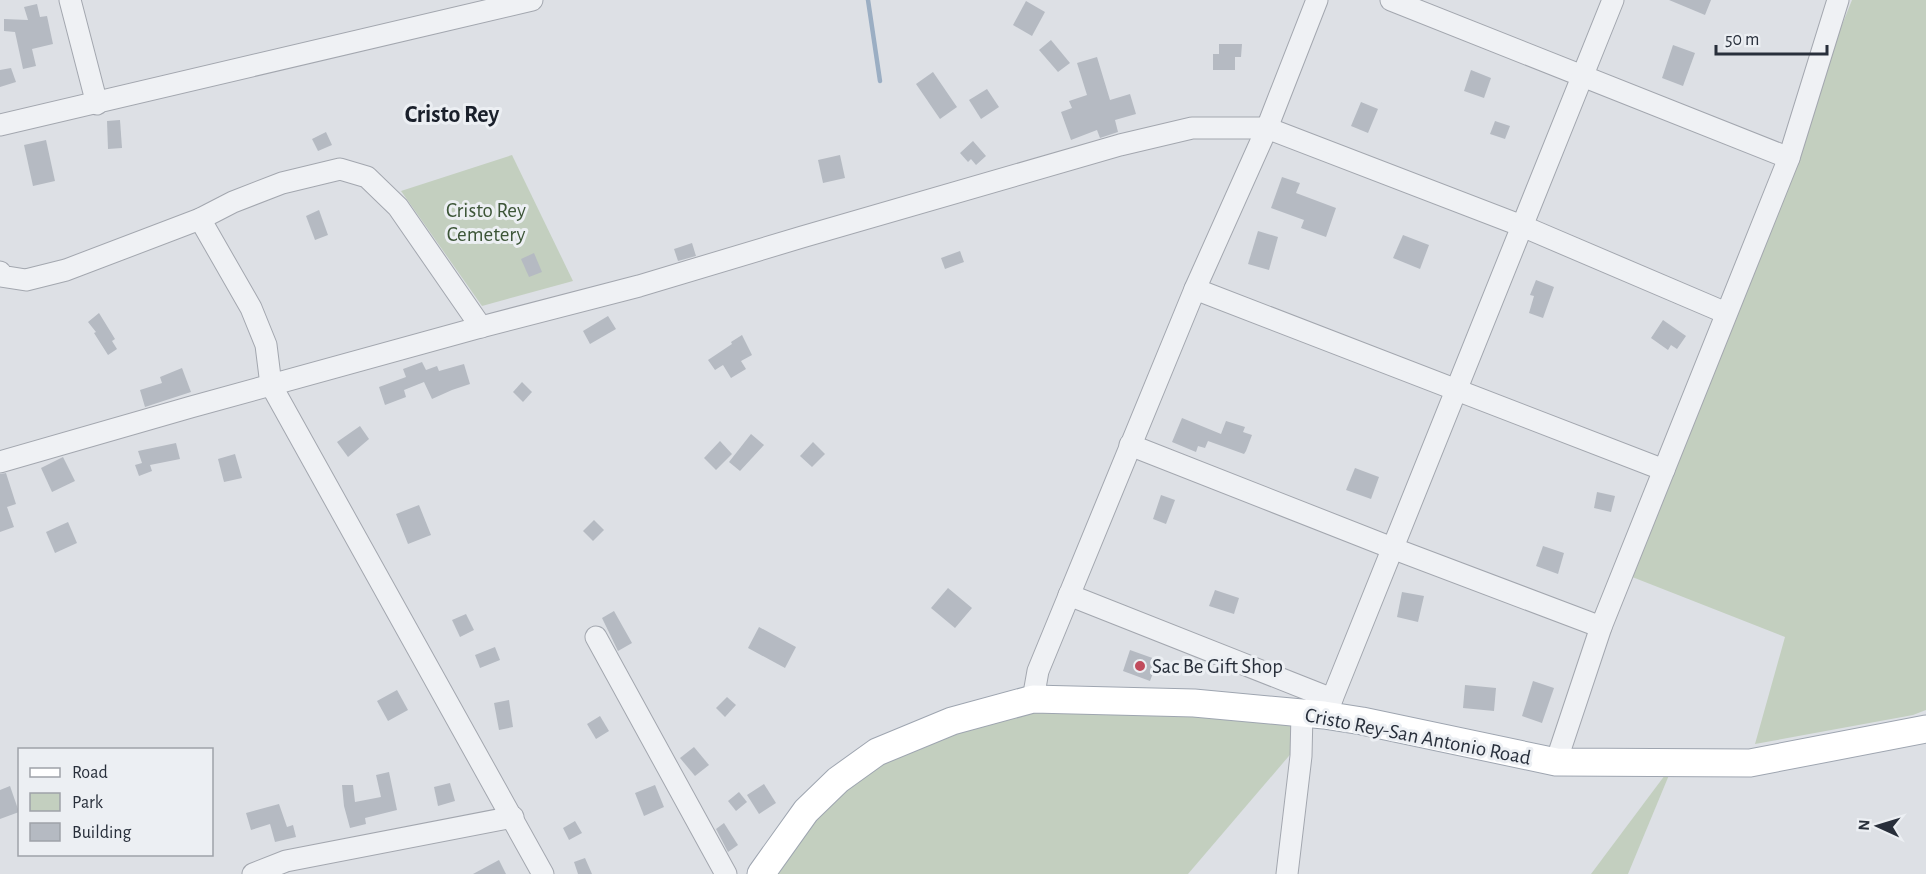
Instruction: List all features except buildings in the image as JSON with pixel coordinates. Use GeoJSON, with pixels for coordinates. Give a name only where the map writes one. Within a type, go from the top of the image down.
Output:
{"type":"FeatureCollection","features":[{"type":"Feature","properties":{"kind":"main road","name":"Cristo Rey-San Antonio Road"},"geometry":{"type":"LineString","coordinates":[[761,874],[806,810],[838,780],[877,752],[952,721],[1033,699],[1319,709],[1362,721],[1556,762],[1750,763],[1926,729]]}},
{"type":"Feature","properties":{"kind":"street"},"geometry":{"type":"LineString","coordinates":[[70,0],[97,104]]}},
{"type":"Feature","properties":{"kind":"street"},"geometry":{"type":"LineString","coordinates":[[0,125],[532,0]]}},
{"type":"Feature","properties":{"kind":"street"},"geometry":{"type":"LineString","coordinates":[[1033,699],[1038,671],[1195,289],[1267,128],[1317,0]]}},
{"type":"Feature","properties":{"kind":"street"},"geometry":{"type":"LineString","coordinates":[[1391,0],[1789,158]]}},
{"type":"Feature","properties":{"kind":"street"},"geometry":{"type":"LineString","coordinates":[[1287,874],[1301,756],[1319,709],[1392,548],[1613,0]]}},
{"type":"Feature","properties":{"kind":"street"},"geometry":{"type":"LineString","coordinates":[[1556,762],[1601,627],[1789,158],[1838,0]]}},
{"type":"Feature","properties":{"kind":"street"},"geometry":{"type":"LineString","coordinates":[[0,462],[116,427],[639,286],[1120,145],[1192,128],[1267,128],[1522,226],[1726,313]]}},
{"type":"Feature","properties":{"kind":"street"},"geometry":{"type":"LineString","coordinates":[[0,272],[1,276],[26,280],[66,270],[200,219],[233,202],[282,183],[340,169],[367,177],[398,207],[481,327]]}},
{"type":"Feature","properties":{"kind":"street"},"geometry":{"type":"LineString","coordinates":[[200,219],[251,308],[266,345],[271,386],[543,874]]}},
{"type":"Feature","properties":{"kind":"street"},"geometry":{"type":"LineString","coordinates":[[1195,289],[1664,470]]}},
{"type":"Feature","properties":{"kind":"street"},"geometry":{"type":"LineString","coordinates":[[1131,445],[1392,548],[1601,627]]}},
{"type":"Feature","properties":{"kind":"street"},"geometry":{"type":"LineString","coordinates":[[1069,595],[1319,709]]}},
{"type":"Feature","properties":{"kind":"street"},"geometry":{"type":"LineString","coordinates":[[596,637],[726,874]]}},
{"type":"Feature","properties":{"kind":"street"},"geometry":{"type":"LineString","coordinates":[[253,874],[286,861],[513,817]]}},
{"type":"Feature","properties":{"kind":"green space"},"geometry":{"type":"Polygon","coordinates":[[[1852,0],[1926,0],[1926,710],[1913,715],[1755,744],[1785,637],[1622,573],[1852,0]]]}},
{"type":"Feature","properties":{"kind":"green space","name":"Cristo Rey Cemetery"},"geometry":{"type":"Polygon","coordinates":[[[512,155],[573,281],[482,306],[401,191],[512,155]]]}},
{"type":"Feature","properties":{"kind":"green space"},"geometry":{"type":"Polygon","coordinates":[[[1033,699],[1324,715],[1188,874],[761,874],[838,780],[1033,699]]]}},
{"type":"Feature","properties":{"kind":"green space"},"geometry":{"type":"Polygon","coordinates":[[[1674,763],[1628,874],[1591,874],[1674,763]]]}},
{"type":"Feature","properties":{"kind":"waterway"},"geometry":{"type":"LineString","coordinates":[[868,0],[880,81]]}},
{"type":"Feature","properties":{"kind":"place","name":"Sac Be Gift Shop"},"geometry":{"type":"Point","coordinates":[1140,666]}},
{"type":"Feature","properties":{"kind":"district","name":"Cristo Rey"},"geometry":{"type":"Point","coordinates":[452,114]}}]}
